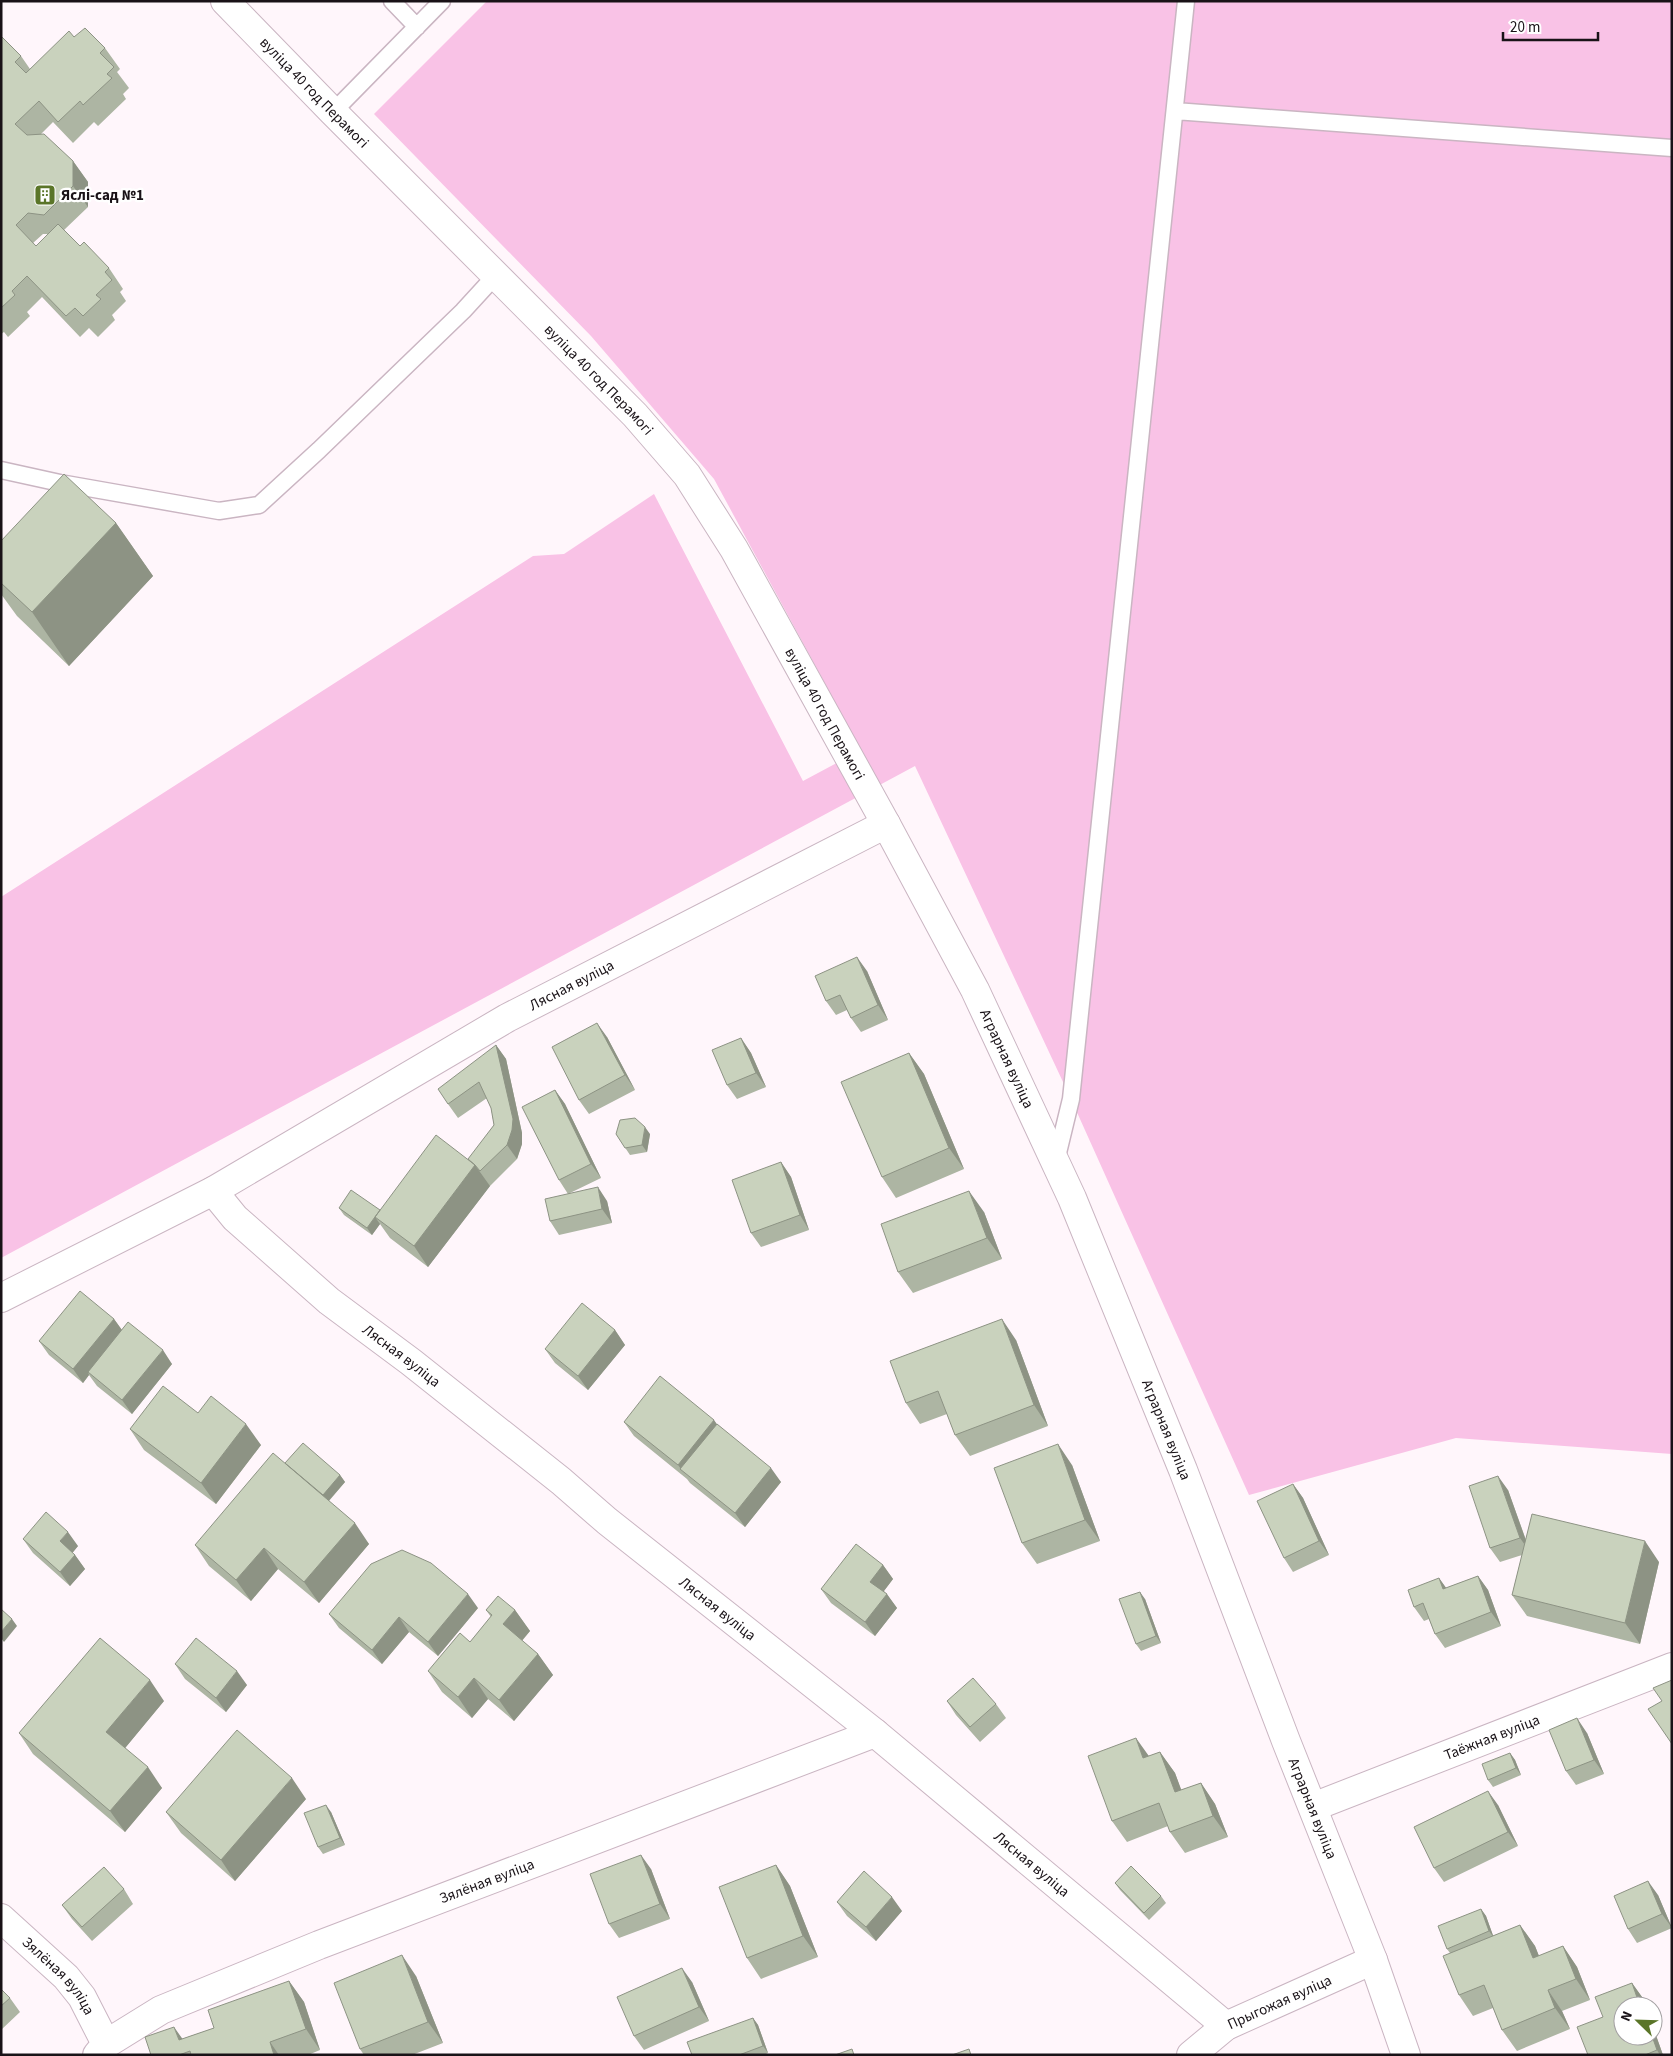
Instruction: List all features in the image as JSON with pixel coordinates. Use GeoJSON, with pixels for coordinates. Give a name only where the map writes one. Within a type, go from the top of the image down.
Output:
{"type":"FeatureCollection","features":[{"type":"Feature","properties":{"kind":"street","name":"вуліца 40 год Перамогі"},"geometry":{"type":"LineString","coordinates":[[225,1],[635,415],[687,475],[734,549],[886,824]]}},
{"type":"Feature","properties":{"kind":"street","name":"Аграрная вуліца"},"geometry":{"type":"LineString","coordinates":[[886,824],[975,990],[1072,1198],[1183,1470],[1373,1960],[1406,2055]]}},
{"type":"Feature","properties":{"kind":"street","name":"Лясная вуліца"},"geometry":{"type":"LineString","coordinates":[[1,1298],[213,1191],[507,1018],[886,824]]}},
{"type":"Feature","properties":{"kind":"street","name":"Лясная вуліца"},"geometry":{"type":"LineString","coordinates":[[213,1191],[234,1218],[329,1301],[561,1480],[607,1520],[875,1733],[1226,2026]]}},
{"type":"Feature","properties":{"kind":"street","name":"Таёжная вуліца"},"geometry":{"type":"LineString","coordinates":[[1313,1807],[1672,1667]]}},
{"type":"Feature","properties":{"kind":"street","name":"Зялёная вуліца"},"geometry":{"type":"LineString","coordinates":[[1,1918],[66,1977],[82,1998],[101,2049],[161,2010],[319,1945],[875,1733]]}},
{"type":"Feature","properties":{"kind":"street","name":"Прыгожая вуліца"},"geometry":{"type":"LineString","coordinates":[[1191,2055],[1226,2026],[1373,1960]]}},
{"type":"Feature","properties":{"kind":"lane"},"geometry":{"type":"LineString","coordinates":[[392,1],[417,27]]}},
{"type":"Feature","properties":{"kind":"lane"},"geometry":{"type":"LineString","coordinates":[[333,112],[442,1]]}},
{"type":"Feature","properties":{"kind":"lane"},"geometry":{"type":"LineString","coordinates":[[1056,1161],[1071,1099],[1186,1]]}},
{"type":"Feature","properties":{"kind":"lane"},"geometry":{"type":"LineString","coordinates":[[1175,111],[1672,148]]}},
{"type":"Feature","properties":{"kind":"lane"},"geometry":{"type":"LineString","coordinates":[[1,470],[60,483],[218,511],[258,505],[333,437],[463,311],[496,275]]}},
{"type":"Feature","properties":{"kind":"lane"},"geometry":{"type":"LineString","coordinates":[[48,496],[60,483]]}},
{"type":"Feature","properties":{"kind":"shaded area"},"geometry":{"type":"Polygon","coordinates":[[[487,1],[1672,1],[1672,1454],[1456,1438],[1249,1495],[1071,1099],[915,766],[1,1258],[1,897],[533,556],[564,554],[654,494],[803,781],[861,750],[714,479],[591,336],[374,114],[487,1]]]}},
{"type":"Feature","properties":{"kind":"building","name":"Яслі-сад №1"},"geometry":{"type":"Polygon","coordinates":[[[85,28],[105,48],[100,53],[114,67],[107,74],[112,78],[83,105],[80,101],[58,122],[39,101],[15,124],[27,135],[44,134],[73,161],[73,186],[44,215],[28,213],[16,225],[36,246],[58,224],[80,246],[84,242],[109,268],[105,272],[112,280],[96,295],[101,299],[83,316],[75,308],[66,316],[27,276],[12,291],[15,295],[1,308],[1,36],[21,56],[15,62],[26,73],[69,31],[74,37],[85,28]]]}},
{"type":"Feature","properties":{"kind":"building"},"geometry":{"type":"Polygon","coordinates":[[[64,474],[116,523],[32,612],[1,583],[1,541],[64,474]]]}},
{"type":"Feature","properties":{"kind":"building"},"geometry":{"type":"Polygon","coordinates":[[[857,957],[878,1005],[851,1018],[840,995],[826,1001],[815,976],[857,957]]]}},
{"type":"Feature","properties":{"kind":"building"},"geometry":{"type":"Polygon","coordinates":[[[597,1023],[625,1075],[579,1100],[552,1047],[597,1023]]]}},
{"type":"Feature","properties":{"kind":"building"},"geometry":{"type":"Polygon","coordinates":[[[741,1038],[756,1073],[727,1085],[712,1050],[741,1038]]]}},
{"type":"Feature","properties":{"kind":"building"},"geometry":{"type":"Polygon","coordinates":[[[496,1045],[513,1119],[512,1130],[507,1145],[480,1171],[468,1159],[494,1125],[491,1108],[479,1082],[448,1104],[438,1089],[496,1045]]]}},
{"type":"Feature","properties":{"kind":"building"},"geometry":{"type":"Polygon","coordinates":[[[909,1053],[949,1148],[882,1177],[841,1082],[909,1053]]]}},
{"type":"Feature","properties":{"kind":"building"},"geometry":{"type":"Polygon","coordinates":[[[555,1090],[591,1164],[559,1180],[522,1107],[555,1090]]]}},
{"type":"Feature","properties":{"kind":"building"},"geometry":{"type":"Polygon","coordinates":[[[635,1118],[645,1127],[642,1145],[625,1148],[616,1134],[620,1120],[635,1118]]]}},
{"type":"Feature","properties":{"kind":"building"},"geometry":{"type":"Polygon","coordinates":[[[436,1135],[475,1165],[414,1246],[375,1217],[436,1135]]]}},
{"type":"Feature","properties":{"kind":"building"},"geometry":{"type":"Polygon","coordinates":[[[781,1162],[800,1215],[751,1233],[732,1180],[781,1162]]]}},
{"type":"Feature","properties":{"kind":"building"},"geometry":{"type":"Polygon","coordinates":[[[598,1187],[602,1209],[550,1221],[545,1199],[598,1187]]]}},
{"type":"Feature","properties":{"kind":"building"},"geometry":{"type":"Polygon","coordinates":[[[351,1190],[380,1210],[367,1228],[339,1208],[351,1190]]]}},
{"type":"Feature","properties":{"kind":"building"},"geometry":{"type":"Polygon","coordinates":[[[969,1191],[987,1238],[898,1272],[881,1224],[969,1191]]]}},
{"type":"Feature","properties":{"kind":"building"},"geometry":{"type":"Polygon","coordinates":[[[80,1291],[114,1319],[73,1369],[39,1341],[80,1291]]]}},
{"type":"Feature","properties":{"kind":"building"},"geometry":{"type":"Polygon","coordinates":[[[582,1303],[615,1330],[578,1376],[545,1349],[582,1303]]]}},
{"type":"Feature","properties":{"kind":"building"},"geometry":{"type":"Polygon","coordinates":[[[1002,1319],[1034,1405],[955,1435],[938,1391],[906,1403],[890,1361],[1002,1319]]]}},
{"type":"Feature","properties":{"kind":"building"},"geometry":{"type":"Polygon","coordinates":[[[128,1322],[163,1350],[122,1400],[88,1372],[128,1322]]]}},
{"type":"Feature","properties":{"kind":"building"},"geometry":{"type":"Polygon","coordinates":[[[660,1376],[714,1420],[678,1465],[624,1422],[660,1376]]]}},
{"type":"Feature","properties":{"kind":"building"},"geometry":{"type":"Polygon","coordinates":[[[163,1386],[198,1413],[211,1396],[246,1424],[201,1483],[130,1429],[163,1386]]]}},
{"type":"Feature","properties":{"kind":"building"},"geometry":{"type":"Polygon","coordinates":[[[717,1424],[771,1468],[735,1513],[680,1469],[717,1424]]]}},
{"type":"Feature","properties":{"kind":"building"},"geometry":{"type":"Polygon","coordinates":[[[303,1443],[340,1475],[323,1495],[285,1463],[303,1443]]]}},
{"type":"Feature","properties":{"kind":"building"},"geometry":{"type":"Polygon","coordinates":[[[1058,1444],[1085,1520],[1022,1543],[994,1468],[1058,1444]]]}},
{"type":"Feature","properties":{"kind":"building"},"geometry":{"type":"Polygon","coordinates":[[[273,1453],[355,1523],[304,1582],[264,1548],[236,1580],[195,1545],[273,1453]]]}},
{"type":"Feature","properties":{"kind":"building"},"geometry":{"type":"Polygon","coordinates":[[[1498,1476],[1520,1538],[1490,1548],[1469,1486],[1498,1476]]]}},
{"type":"Feature","properties":{"kind":"building"},"geometry":{"type":"Polygon","coordinates":[[[1293,1484],[1319,1541],[1284,1558],[1257,1501],[1293,1484]]]}},
{"type":"Feature","properties":{"kind":"building"},"geometry":{"type":"Polygon","coordinates":[[[46,1512],[68,1532],[60,1541],[75,1555],[60,1572],[23,1539],[46,1512]]]}},
{"type":"Feature","properties":{"kind":"building"},"geometry":{"type":"Polygon","coordinates":[[[1532,1514],[1645,1541],[1625,1623],[1512,1595],[1532,1514]]]}},
{"type":"Feature","properties":{"kind":"building"},"geometry":{"type":"Polygon","coordinates":[[[856,1544],[883,1565],[870,1582],[887,1594],[865,1622],[821,1589],[856,1544]]]}},
{"type":"Feature","properties":{"kind":"building"},"geometry":{"type":"Polygon","coordinates":[[[402,1550],[431,1563],[468,1594],[428,1642],[399,1617],[372,1650],[329,1614],[371,1564],[402,1550]]]}},
{"type":"Feature","properties":{"kind":"building"},"geometry":{"type":"Polygon","coordinates":[[[1478,1576],[1491,1612],[1435,1634],[1423,1603],[1414,1607],[1408,1590],[1439,1578],[1443,1589],[1478,1576]]]}},
{"type":"Feature","properties":{"kind":"building"},"geometry":{"type":"Polygon","coordinates":[[[1140,1592],[1156,1636],[1136,1644],[1119,1599],[1140,1592]]]}},
{"type":"Feature","properties":{"kind":"building"},"geometry":{"type":"Polygon","coordinates":[[[498,1596],[515,1610],[503,1624],[538,1654],[499,1700],[474,1678],[458,1697],[428,1671],[460,1633],[470,1642],[492,1615],[486,1610],[498,1596]]]}},
{"type":"Feature","properties":{"kind":"building"},"geometry":{"type":"Polygon","coordinates":[[[1,1609],[12,1619],[1,1632],[1,1609]]]}},
{"type":"Feature","properties":{"kind":"building"},"geometry":{"type":"Polygon","coordinates":[[[100,1638],[150,1680],[106,1732],[148,1767],[110,1811],[19,1733],[100,1638]]]}},
{"type":"Feature","properties":{"kind":"building"},"geometry":{"type":"Polygon","coordinates":[[[196,1638],[237,1671],[216,1698],[175,1664],[196,1638]]]}},
{"type":"Feature","properties":{"kind":"building"},"geometry":{"type":"Polygon","coordinates":[[[973,1678],[996,1704],[970,1727],[947,1701],[973,1678]]]}},
{"type":"Feature","properties":{"kind":"building"},"geometry":{"type":"Polygon","coordinates":[[[1672,1680],[1672,1744],[1648,1709],[1662,1701],[1653,1688],[1672,1680]]]}},
{"type":"Feature","properties":{"kind":"building"},"geometry":{"type":"Polygon","coordinates":[[[1577,1718],[1594,1760],[1566,1771],[1549,1730],[1577,1718]]]}},
{"type":"Feature","properties":{"kind":"building"},"geometry":{"type":"Polygon","coordinates":[[[237,1730],[292,1778],[221,1860],[166,1812],[237,1730]]]}},
{"type":"Feature","properties":{"kind":"building"},"geometry":{"type":"Polygon","coordinates":[[[1136,1738],[1143,1758],[1160,1752],[1175,1792],[1201,1783],[1213,1816],[1170,1832],[1159,1803],[1112,1821],[1088,1756],[1136,1738]]]}},
{"type":"Feature","properties":{"kind":"building"},"geometry":{"type":"Polygon","coordinates":[[[1510,1753],[1516,1768],[1488,1780],[1482,1764],[1510,1753]]]}},
{"type":"Feature","properties":{"kind":"building"},"geometry":{"type":"Polygon","coordinates":[[[1488,1791],[1508,1832],[1434,1868],[1414,1827],[1488,1791]]]}},
{"type":"Feature","properties":{"kind":"building"},"geometry":{"type":"Polygon","coordinates":[[[326,1805],[340,1838],[318,1847],[304,1813],[326,1805]]]}},
{"type":"Feature","properties":{"kind":"building"},"geometry":{"type":"Polygon","coordinates":[[[641,1855],[660,1904],[609,1924],[590,1874],[641,1855]]]}},
{"type":"Feature","properties":{"kind":"building"},"geometry":{"type":"Polygon","coordinates":[[[776,1865],[803,1936],[747,1958],[719,1887],[776,1865]]]}},
{"type":"Feature","properties":{"kind":"building"},"geometry":{"type":"Polygon","coordinates":[[[1131,1866],[1161,1896],[1144,1913],[1115,1883],[1131,1866]]]}},
{"type":"Feature","properties":{"kind":"building"},"geometry":{"type":"Polygon","coordinates":[[[104,1867],[124,1889],[82,1927],[62,1905],[104,1867]]]}},
{"type":"Feature","properties":{"kind":"building"},"geometry":{"type":"Polygon","coordinates":[[[864,1871],[892,1897],[866,1927],[837,1902],[864,1871]]]}},
{"type":"Feature","properties":{"kind":"building"},"geometry":{"type":"Polygon","coordinates":[[[1648,1881],[1662,1914],[1628,1929],[1614,1896],[1648,1881]]]}},
{"type":"Feature","properties":{"kind":"building"},"geometry":{"type":"Polygon","coordinates":[[[1481,1909],[1489,1931],[1447,1949],[1438,1926],[1481,1909]]]}},
{"type":"Feature","properties":{"kind":"building"},"geometry":{"type":"Polygon","coordinates":[[[1520,1925],[1533,1958],[1563,1946],[1576,1979],[1548,1990],[1555,2008],[1502,2030],[1484,1985],[1459,1995],[1443,1956],[1520,1925]]]}},
{"type":"Feature","properties":{"kind":"building"},"geometry":{"type":"Polygon","coordinates":[[[402,1955],[428,2022],[360,2049],[334,1983],[402,1955]]]}},
{"type":"Feature","properties":{"kind":"building"},"geometry":{"type":"Polygon","coordinates":[[[682,1968],[699,2007],[634,2036],[617,1997],[682,1968]]]}},
{"type":"Feature","properties":{"kind":"building"},"geometry":{"type":"Polygon","coordinates":[[[289,1981],[306,2029],[270,2042],[274,2055],[191,2055],[190,2051],[179,2055],[151,2055],[145,2037],[174,2027],[179,2040],[214,2028],[208,2010],[289,1981]]]}},
{"type":"Feature","properties":{"kind":"building"},"geometry":{"type":"Polygon","coordinates":[[[1632,1983],[1637,1996],[1613,1996],[1613,2046],[1656,2046],[1657,2050],[1645,2055],[1588,2055],[1577,2027],[1603,2017],[1595,1997],[1632,1983]]]}},
{"type":"Feature","properties":{"kind":"building"},"geometry":{"type":"Polygon","coordinates":[[[1,1989],[10,1998],[1,2006],[1,1989]]]}},
{"type":"Feature","properties":{"kind":"building"},"geometry":{"type":"Polygon","coordinates":[[[753,2018],[763,2046],[739,2055],[692,2055],[687,2042],[753,2018]]]}},
{"type":"Feature","properties":{"kind":"building"},"geometry":{"type":"Polygon","coordinates":[[[852,2049],[854,2055],[835,2055],[852,2049]]]}},
{"type":"Feature","properties":{"kind":"building"},"geometry":{"type":"Polygon","coordinates":[[[969,2049],[971,2055],[952,2055],[969,2049]]]}},
{"type":"Feature","properties":{"kind":"place","name":"Яслі-сад №1"},"geometry":{"type":"Point","coordinates":[45,195]}}]}
